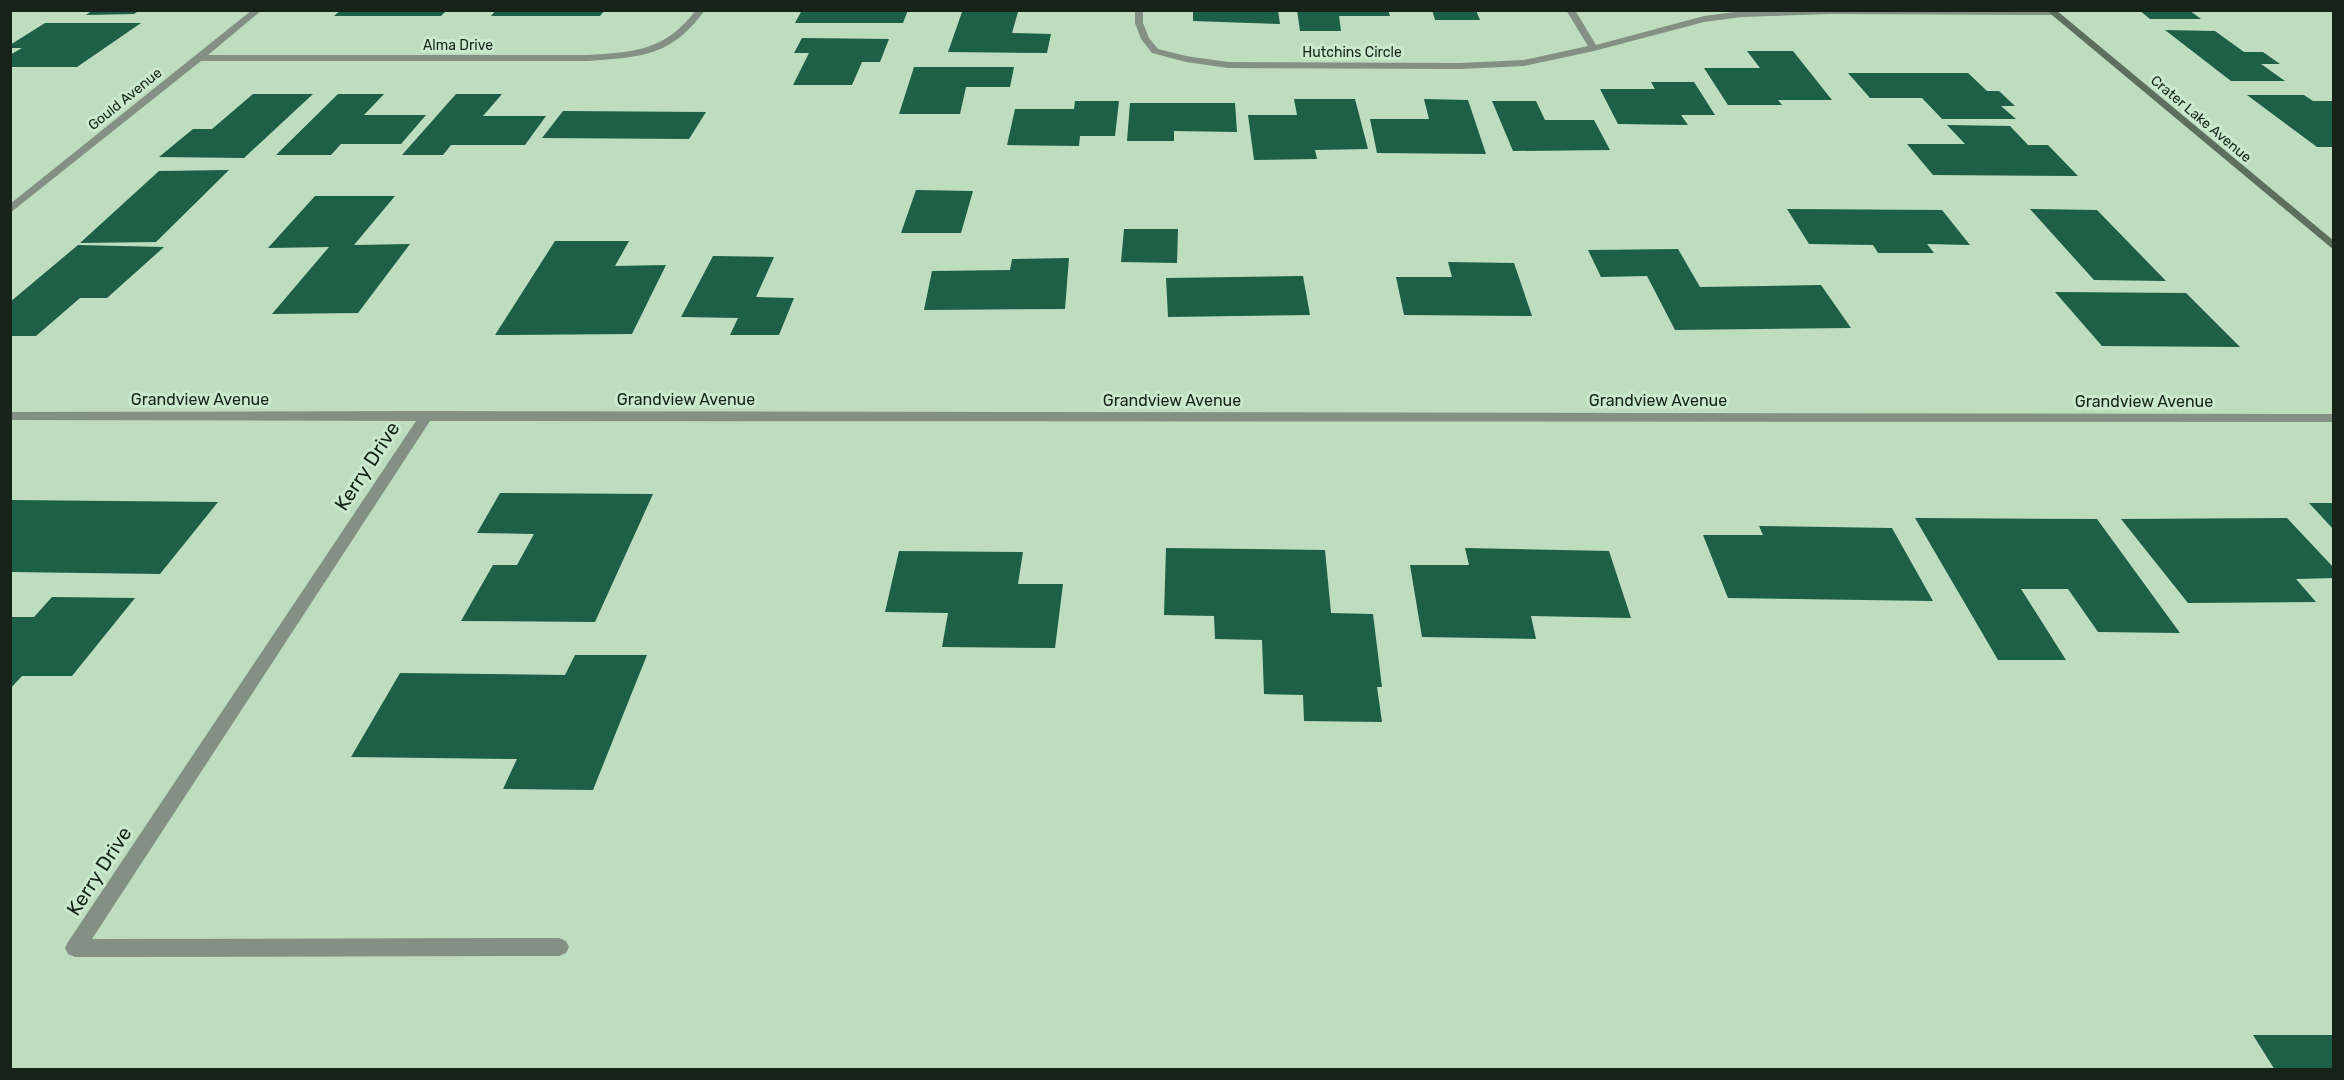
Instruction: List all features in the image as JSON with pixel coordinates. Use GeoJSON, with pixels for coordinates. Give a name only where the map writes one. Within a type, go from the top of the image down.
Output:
{"type":"FeatureCollection","features":[{"type":"Feature","properties":{"kind":"main road","name":"Crater Lake Avenue"},"geometry":{"type":"LineString","coordinates":[[2051,11],[2334,247]]}},
{"type":"Feature","properties":{"kind":"street","name":"Gould Avenue"},"geometry":{"type":"LineString","coordinates":[[10,210],[258,10]]}},
{"type":"Feature","properties":{"kind":"street","name":"Alma Drive"},"geometry":{"type":"LineString","coordinates":[[197,57],[587,58],[619,56],[663,48],[692,24],[701,10]]}},
{"type":"Feature","properties":{"kind":"street","name":"Hutchins Circle"},"geometry":{"type":"LineString","coordinates":[[1139,10],[1139,23],[1145,39],[1155,51],[1186,59],[1228,65],[1460,66],[1524,63],[1594,48],[1704,19],[1742,14],[1831,11],[2051,11]]}},
{"type":"Feature","properties":{"kind":"street"},"geometry":{"type":"LineString","coordinates":[[1570,10],[1594,48]]}},
{"type":"Feature","properties":{"kind":"street","name":"Kerry Drive"},"geometry":{"type":"LineString","coordinates":[[427,415],[75,948],[559,946]]}},
{"type":"Feature","properties":{"kind":"street","name":"Grandview Avenue"},"geometry":{"type":"LineString","coordinates":[[10,416],[2334,418]]}},
{"type":"Feature","properties":{"kind":"building"},"geometry":{"type":"Polygon","coordinates":[[[93,10],[140,10],[134,14],[86,15],[93,10]]]}},
{"type":"Feature","properties":{"kind":"building"},"geometry":{"type":"Polygon","coordinates":[[[341,10],[447,10],[441,16],[334,16],[341,10]]]}},
{"type":"Feature","properties":{"kind":"building"},"geometry":{"type":"Polygon","coordinates":[[[496,10],[605,10],[600,16],[491,16],[496,10]]]}},
{"type":"Feature","properties":{"kind":"building"},"geometry":{"type":"Polygon","coordinates":[[[802,10],[908,10],[903,23],[795,23],[802,10]]]}},
{"type":"Feature","properties":{"kind":"building"},"geometry":{"type":"Polygon","coordinates":[[[1193,10],[1278,10],[1280,24],[1193,21],[1193,10]]]}},
{"type":"Feature","properties":{"kind":"building"},"geometry":{"type":"Polygon","coordinates":[[[1297,10],[1388,10],[1390,16],[1339,16],[1341,31],[1300,31],[1297,10]]]}},
{"type":"Feature","properties":{"kind":"building"},"geometry":{"type":"Polygon","coordinates":[[[1432,10],[1476,10],[1480,20],[1435,20],[1432,10]]]}},
{"type":"Feature","properties":{"kind":"building"},"geometry":{"type":"Polygon","coordinates":[[[2139,10],[2189,10],[2201,19],[2150,19],[2139,10]]]}},
{"type":"Feature","properties":{"kind":"building"},"geometry":{"type":"Polygon","coordinates":[[[962,12],[1018,12],[1012,33],[1051,34],[1047,53],[948,52],[962,12]]]}},
{"type":"Feature","properties":{"kind":"building"},"geometry":{"type":"Polygon","coordinates":[[[45,23],[141,23],[77,67],[10,67],[10,55],[22,48],[10,48],[10,45],[45,23]]]}},
{"type":"Feature","properties":{"kind":"building"},"geometry":{"type":"Polygon","coordinates":[[[2165,30],[2215,31],[2244,52],[2263,52],[2280,64],[2261,64],[2285,81],[2231,81],[2165,30]]]}},
{"type":"Feature","properties":{"kind":"building"},"geometry":{"type":"Polygon","coordinates":[[[802,38],[889,39],[880,62],[862,62],[852,85],[793,85],[809,53],[794,53],[802,38]]]}},
{"type":"Feature","properties":{"kind":"building"},"geometry":{"type":"Polygon","coordinates":[[[1747,51],[1793,51],[1832,100],[1778,100],[1782,105],[1728,105],[1704,68],[1760,68],[1747,51]]]}},
{"type":"Feature","properties":{"kind":"building"},"geometry":{"type":"Polygon","coordinates":[[[914,67],[1014,67],[1010,87],[966,87],[960,114],[899,114],[914,67]]]}},
{"type":"Feature","properties":{"kind":"building"},"geometry":{"type":"Polygon","coordinates":[[[1848,73],[1968,73],[1987,91],[1999,91],[2015,106],[2001,106],[2016,119],[1942,119],[1922,98],[1870,98],[1848,73]]]}},
{"type":"Feature","properties":{"kind":"building"},"geometry":{"type":"Polygon","coordinates":[[[1651,82],[1694,82],[1715,115],[1681,115],[1688,125],[1618,124],[1600,89],[1655,89],[1651,82]]]}},
{"type":"Feature","properties":{"kind":"building"},"geometry":{"type":"Polygon","coordinates":[[[253,94],[313,94],[244,158],[159,157],[193,129],[212,129],[253,94]]]}},
{"type":"Feature","properties":{"kind":"building"},"geometry":{"type":"Polygon","coordinates":[[[338,94],[384,94],[364,115],[426,115],[401,144],[341,144],[331,155],[276,155],[338,94]]]}},
{"type":"Feature","properties":{"kind":"building"},"geometry":{"type":"Polygon","coordinates":[[[456,94],[502,94],[483,116],[546,116],[525,145],[451,145],[443,155],[402,155],[456,94]]]}},
{"type":"Feature","properties":{"kind":"building"},"geometry":{"type":"Polygon","coordinates":[[[2247,95],[2304,95],[2313,101],[2334,101],[2334,147],[2317,147],[2247,95]]]}},
{"type":"Feature","properties":{"kind":"building"},"geometry":{"type":"Polygon","coordinates":[[[1294,99],[1355,99],[1368,149],[1315,150],[1317,159],[1254,160],[1248,115],[1297,115],[1294,99]]]}},
{"type":"Feature","properties":{"kind":"building"},"geometry":{"type":"Polygon","coordinates":[[[1424,99],[1468,100],[1486,154],[1377,153],[1370,119],[1429,119],[1424,99]]]}},
{"type":"Feature","properties":{"kind":"building"},"geometry":{"type":"Polygon","coordinates":[[[1075,101],[1119,101],[1115,136],[1080,136],[1079,146],[1007,145],[1015,109],[1074,109],[1075,101]]]}},
{"type":"Feature","properties":{"kind":"building"},"geometry":{"type":"Polygon","coordinates":[[[1492,101],[1536,101],[1545,120],[1594,120],[1610,150],[1513,151],[1492,101]]]}},
{"type":"Feature","properties":{"kind":"building"},"geometry":{"type":"Polygon","coordinates":[[[1130,103],[1235,103],[1237,132],[1174,131],[1174,141],[1127,141],[1130,103]]]}},
{"type":"Feature","properties":{"kind":"building"},"geometry":{"type":"Polygon","coordinates":[[[563,111],[706,112],[689,139],[542,138],[563,111]]]}},
{"type":"Feature","properties":{"kind":"building"},"geometry":{"type":"Polygon","coordinates":[[[1947,125],[2010,126],[2028,145],[2048,145],[2078,176],[1933,175],[1907,144],[1965,144],[1947,125]]]}},
{"type":"Feature","properties":{"kind":"building"},"geometry":{"type":"Polygon","coordinates":[[[229,170],[156,242],[80,243],[159,171],[229,170]]]}},
{"type":"Feature","properties":{"kind":"building"},"geometry":{"type":"Polygon","coordinates":[[[916,190],[973,191],[961,233],[901,233],[916,190]]]}},
{"type":"Feature","properties":{"kind":"building"},"geometry":{"type":"Polygon","coordinates":[[[315,196],[395,196],[354,245],[410,244],[358,313],[272,314],[329,247],[268,248],[315,196]]]}},
{"type":"Feature","properties":{"kind":"building"},"geometry":{"type":"Polygon","coordinates":[[[1787,209],[1942,210],[1970,245],[1927,244],[1934,253],[1878,253],[1873,245],[1809,244],[1787,209]]]}},
{"type":"Feature","properties":{"kind":"building"},"geometry":{"type":"Polygon","coordinates":[[[2030,209],[2097,210],[2166,281],[2094,280],[2030,209]]]}},
{"type":"Feature","properties":{"kind":"building"},"geometry":{"type":"Polygon","coordinates":[[[1124,229],[1178,229],[1177,263],[1121,262],[1124,229]]]}},
{"type":"Feature","properties":{"kind":"building"},"geometry":{"type":"Polygon","coordinates":[[[555,241],[629,241],[615,266],[666,265],[632,334],[495,335],[555,241]]]}},
{"type":"Feature","properties":{"kind":"building"},"geometry":{"type":"Polygon","coordinates":[[[78,245],[164,247],[107,298],[80,298],[36,336],[10,336],[10,302],[78,245]]]}},
{"type":"Feature","properties":{"kind":"building"},"geometry":{"type":"Polygon","coordinates":[[[1678,249],[1700,287],[1821,285],[1851,328],[1675,330],[1647,276],[1601,277],[1588,250],[1678,249]]]}},
{"type":"Feature","properties":{"kind":"building"},"geometry":{"type":"Polygon","coordinates":[[[713,256],[774,257],[756,297],[794,298],[779,335],[730,335],[738,318],[681,317],[713,256]]]}},
{"type":"Feature","properties":{"kind":"building"},"geometry":{"type":"Polygon","coordinates":[[[1069,258],[1065,309],[924,310],[932,271],[1010,270],[1012,259],[1069,258]]]}},
{"type":"Feature","properties":{"kind":"building"},"geometry":{"type":"Polygon","coordinates":[[[1448,262],[1514,263],[1532,316],[1404,315],[1396,277],[1452,277],[1448,262]]]}},
{"type":"Feature","properties":{"kind":"building"},"geometry":{"type":"Polygon","coordinates":[[[1303,276],[1310,315],[1168,317],[1166,278],[1303,276]]]}},
{"type":"Feature","properties":{"kind":"building"},"geometry":{"type":"Polygon","coordinates":[[[2055,292],[2186,293],[2240,347],[2102,346],[2055,292]]]}},
{"type":"Feature","properties":{"kind":"building"},"geometry":{"type":"Polygon","coordinates":[[[500,493],[653,494],[595,622],[461,621],[493,565],[517,565],[534,534],[477,533],[500,493]]]}},
{"type":"Feature","properties":{"kind":"building"},"geometry":{"type":"Polygon","coordinates":[[[10,500],[218,502],[160,574],[10,572],[10,500]]]}},
{"type":"Feature","properties":{"kind":"building"},"geometry":{"type":"Polygon","coordinates":[[[2309,503],[2334,503],[2334,530],[2309,503]]]}},
{"type":"Feature","properties":{"kind":"building"},"geometry":{"type":"Polygon","coordinates":[[[1915,518],[2097,519],[2180,633],[2098,632],[2068,589],[2021,589],[2066,660],[1998,660],[1915,518]]]}},
{"type":"Feature","properties":{"kind":"building"},"geometry":{"type":"Polygon","coordinates":[[[2287,518],[2334,568],[2334,578],[2296,579],[2316,602],[2188,603],[2121,519],[2287,518]]]}},
{"type":"Feature","properties":{"kind":"building"},"geometry":{"type":"Polygon","coordinates":[[[1759,526],[1892,528],[1933,601],[1728,598],[1703,535],[1763,535],[1759,526]]]}},
{"type":"Feature","properties":{"kind":"building"},"geometry":{"type":"Polygon","coordinates":[[[1166,548],[1325,550],[1331,613],[1373,614],[1382,687],[1377,687],[1382,722],[1304,721],[1303,695],[1264,694],[1262,640],[1215,639],[1214,616],[1164,615],[1166,548]]]}},
{"type":"Feature","properties":{"kind":"building"},"geometry":{"type":"Polygon","coordinates":[[[1465,548],[1609,551],[1631,618],[1531,616],[1536,639],[1422,637],[1410,565],[1469,565],[1465,548]]]}},
{"type":"Feature","properties":{"kind":"building"},"geometry":{"type":"Polygon","coordinates":[[[899,551],[1023,552],[1018,584],[1063,584],[1055,648],[942,647],[948,613],[885,612],[899,551]]]}},
{"type":"Feature","properties":{"kind":"building"},"geometry":{"type":"Polygon","coordinates":[[[52,597],[135,598],[72,676],[22,676],[10,689],[10,617],[34,617],[52,597]]]}},
{"type":"Feature","properties":{"kind":"building"},"geometry":{"type":"Polygon","coordinates":[[[575,655],[647,655],[593,790],[503,789],[517,759],[351,757],[400,673],[565,675],[575,655]]]}},
{"type":"Feature","properties":{"kind":"building"},"geometry":{"type":"Polygon","coordinates":[[[2253,1035],[2334,1035],[2334,1070],[2275,1070],[2253,1035]]]}}]}
